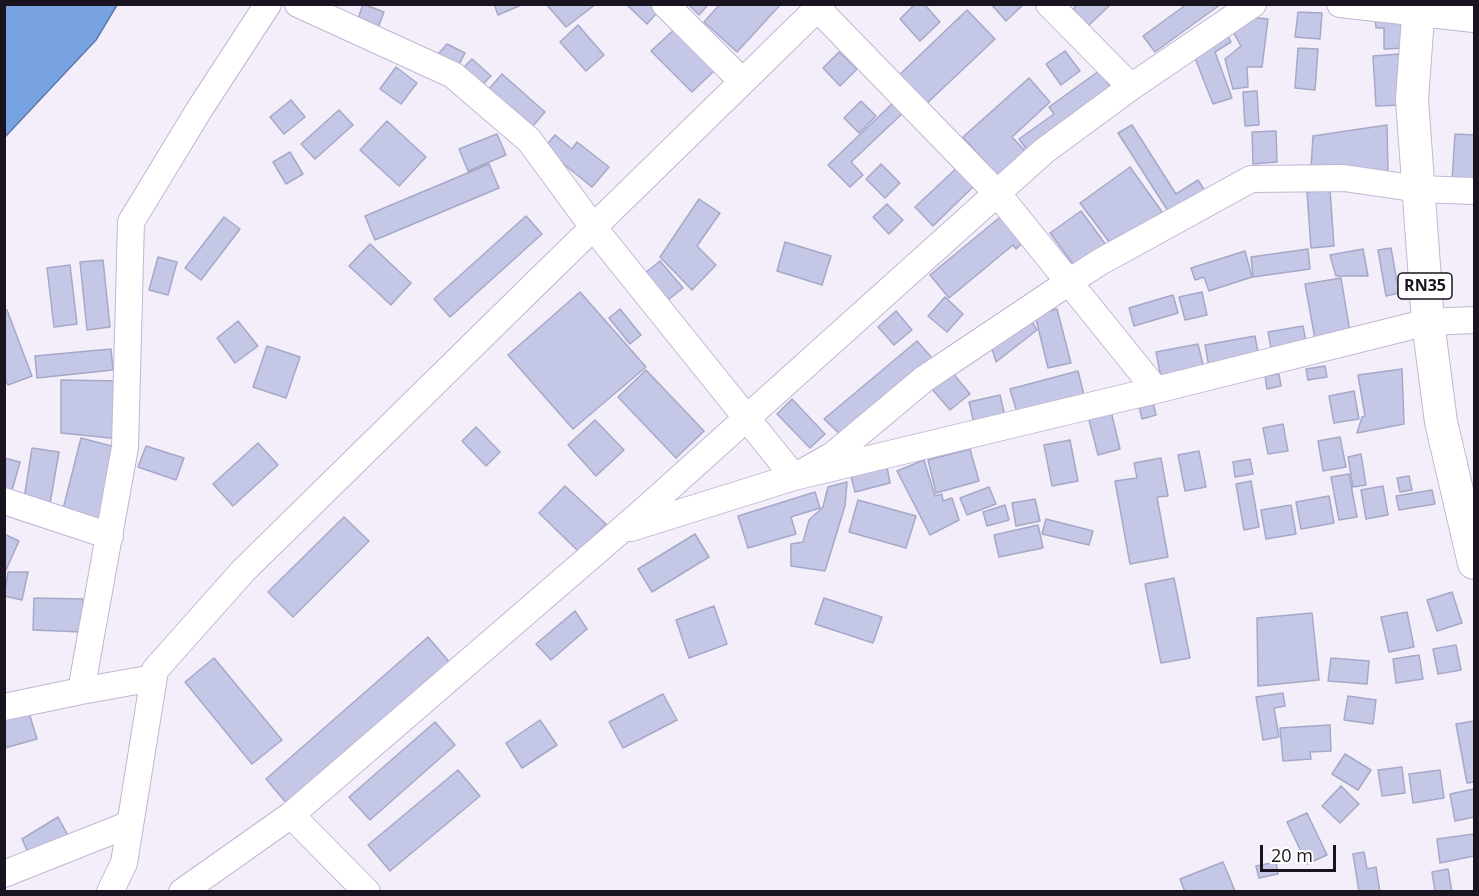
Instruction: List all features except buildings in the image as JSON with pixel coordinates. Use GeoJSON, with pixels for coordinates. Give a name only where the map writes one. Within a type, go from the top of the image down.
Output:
{"type":"FeatureCollection","features":[{"type":"Feature","properties":{"kind":"main road","name":"RN35"},"geometry":{"type":"LineString","coordinates":[[1418,9],[1412,99],[1428,322],[1441,422],[1474,563]]}},
{"type":"Feature","properties":{"kind":"street"},"geometry":{"type":"LineString","coordinates":[[81,691],[125,447],[131,222],[199,110],[268,4]]}},
{"type":"Feature","properties":{"kind":"street"},"geometry":{"type":"LineString","coordinates":[[298,4],[453,75],[529,140],[592,227],[794,477]]}},
{"type":"Feature","properties":{"kind":"street"},"geometry":{"type":"LineString","coordinates":[[665,4],[742,81]]}},
{"type":"Feature","properties":{"kind":"street"},"geometry":{"type":"LineString","coordinates":[[1049,4],[1131,87]]}},
{"type":"Feature","properties":{"kind":"street"},"geometry":{"type":"LineString","coordinates":[[182,891],[291,815],[621,531],[1044,151],[1131,87],[1252,4]]}},
{"type":"Feature","properties":{"kind":"street"},"geometry":{"type":"LineString","coordinates":[[1340,4],[1418,9],[1474,19]]}},
{"type":"Feature","properties":{"kind":"street"},"geometry":{"type":"LineString","coordinates":[[110,891],[124,863],[155,670],[243,571],[592,227],[820,7],[997,193],[1156,390]]}},
{"type":"Feature","properties":{"kind":"street"},"geometry":{"type":"LineString","coordinates":[[794,477],[833,455],[924,378],[1068,282],[1251,179],[1344,178],[1419,189],[1474,191]]}},
{"type":"Feature","properties":{"kind":"street"},"geometry":{"type":"LineString","coordinates":[[621,531],[794,477],[1428,322],[1474,320]]}},
{"type":"Feature","properties":{"kind":"street"},"geometry":{"type":"LineString","coordinates":[[4,501],[110,536]]}},
{"type":"Feature","properties":{"kind":"street"},"geometry":{"type":"LineString","coordinates":[[4,707],[153,678]]}},
{"type":"Feature","properties":{"kind":"street"},"geometry":{"type":"LineString","coordinates":[[291,815],[353,886]]}},
{"type":"Feature","properties":{"kind":"street"},"geometry":{"type":"LineString","coordinates":[[4,874],[130,824]]}},
{"type":"Feature","properties":{"kind":"water"},"geometry":{"type":"Polygon","coordinates":[[[5,4],[117,5],[96,40],[5,137],[5,4]]]}}]}
